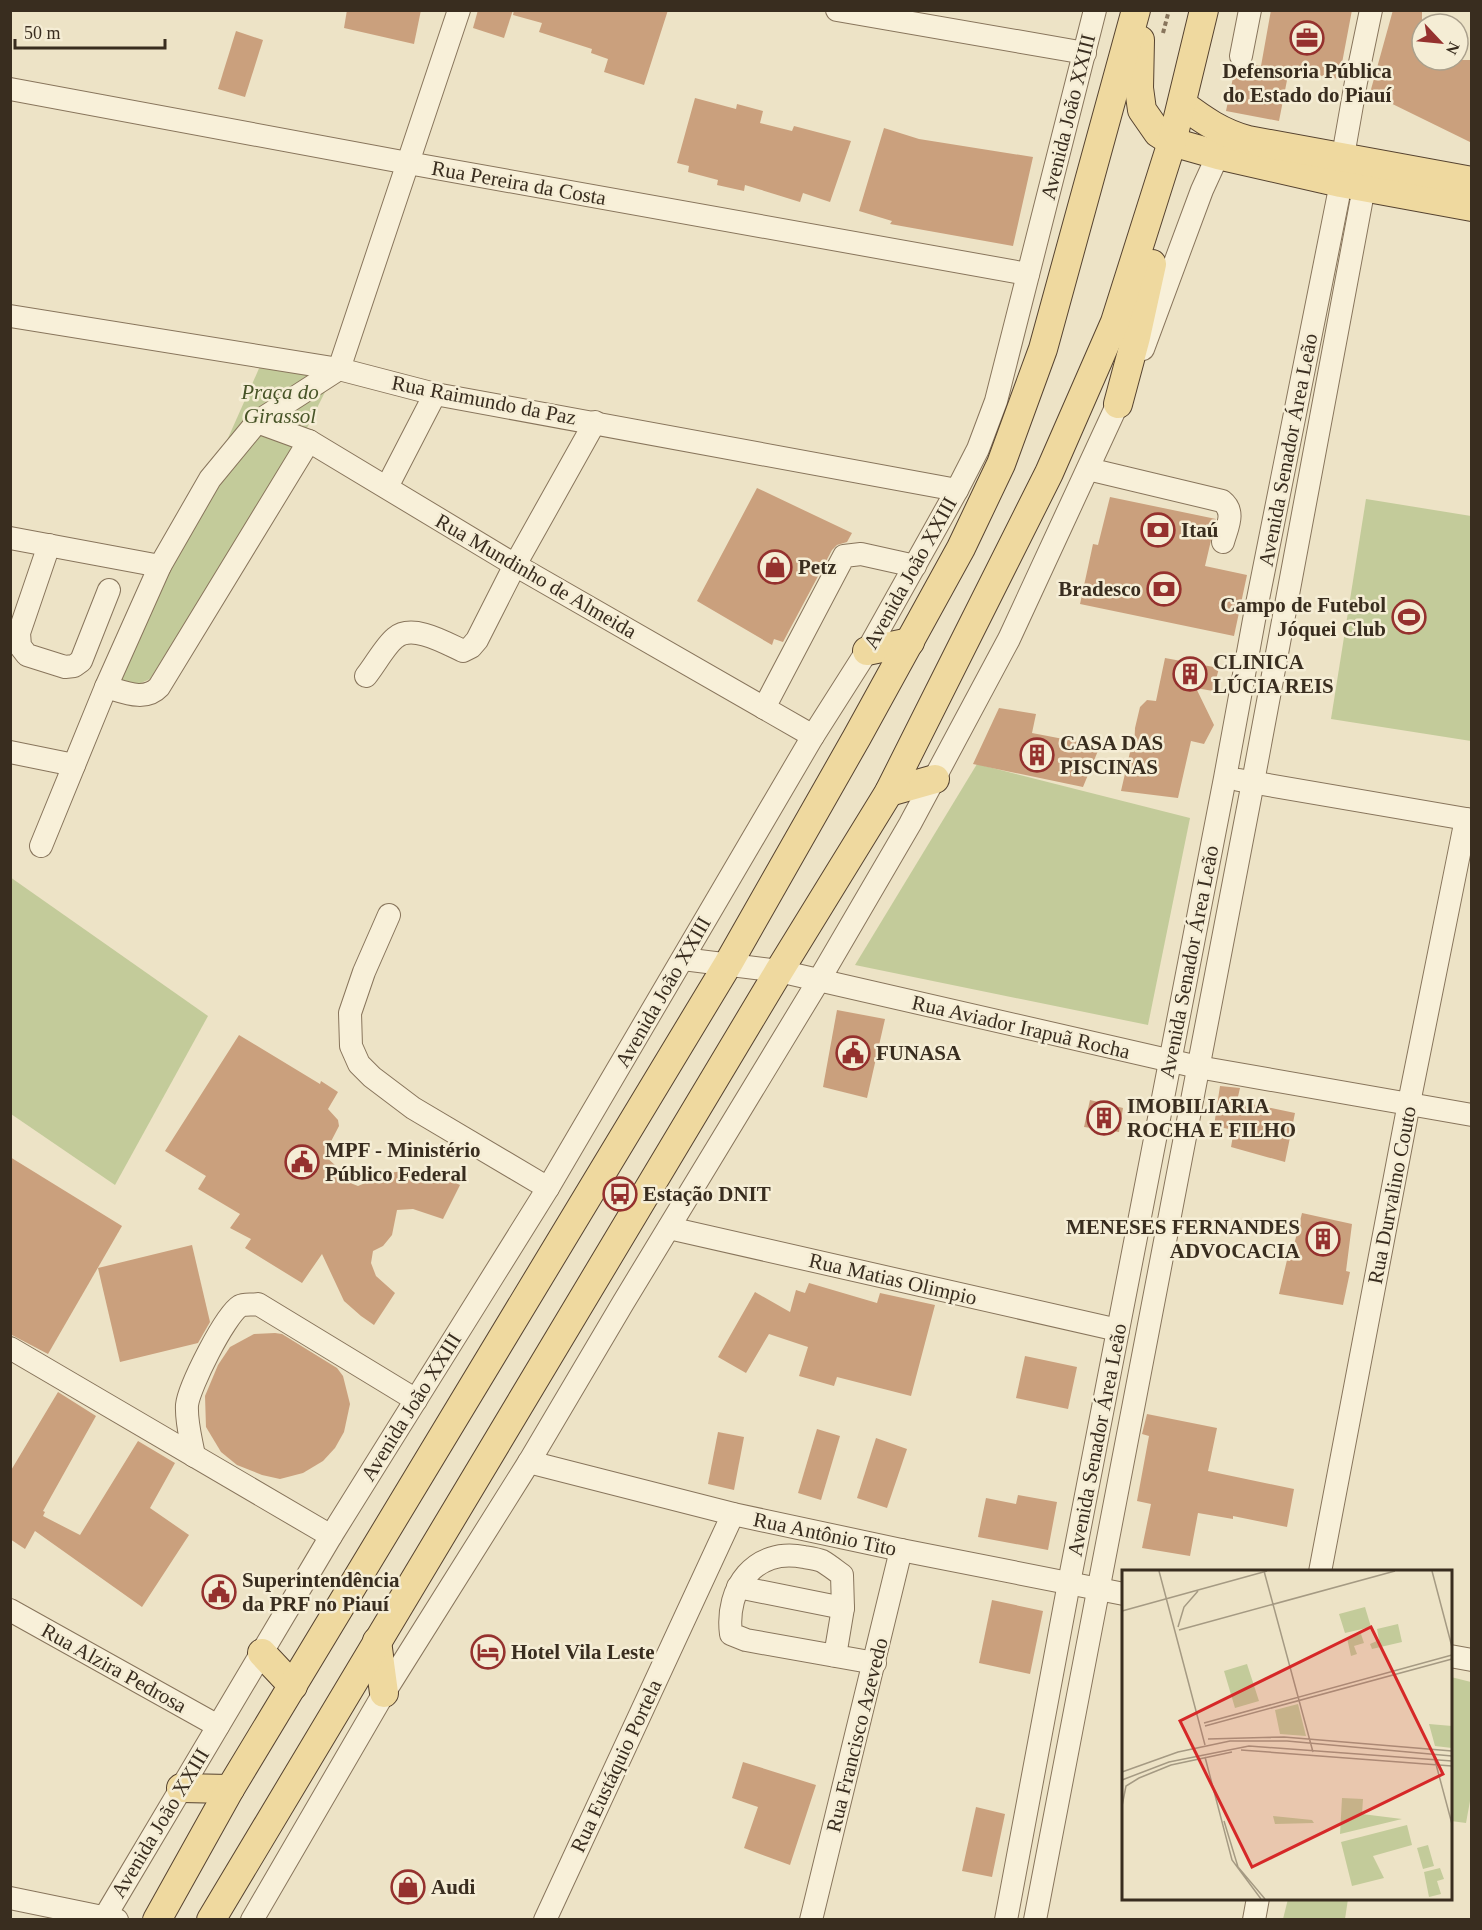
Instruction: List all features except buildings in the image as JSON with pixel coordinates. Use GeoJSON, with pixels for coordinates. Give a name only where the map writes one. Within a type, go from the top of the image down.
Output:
{"type":"FeatureCollection","features":[{"type":"Feature","properties":{"kind":"main road"},"geometry":{"type":"LineString","coordinates":[[1139,10],[1139,88],[1142,110],[1158,133],[1172,142],[1218,155],[1349,175],[1472,181]]}},
{"type":"Feature","properties":{"kind":"main road","name":"Avenida João XXIII"},"geometry":{"type":"LineString","coordinates":[[157,1920],[230,1789],[728,964],[961,548],[1001,464],[1043,349],[1139,10]]}},
{"type":"Feature","properties":{"kind":"main road"},"geometry":{"type":"LineString","coordinates":[[211,1920],[779,971],[889,792],[1049,473],[1116,322],[1172,142],[1204,10]]}},
{"type":"Feature","properties":{"kind":"main road"},"geometry":{"type":"LineString","coordinates":[[1182,104],[1202,120],[1228,134],[1349,175],[1472,207]]}},
{"type":"Feature","properties":{"kind":"main road"},"geometry":{"type":"LineString","coordinates":[[1118,404],[1161,226],[1159,187]]}},
{"type":"Feature","properties":{"kind":"main road"},"geometry":{"type":"LineString","coordinates":[[867,651],[910,642]]}},
{"type":"Feature","properties":{"kind":"main road"},"geometry":{"type":"LineString","coordinates":[[889,792],[935,779]]}},
{"type":"Feature","properties":{"kind":"main road"},"geometry":{"type":"LineString","coordinates":[[377,1641],[384,1693]]}},
{"type":"Feature","properties":{"kind":"main road"},"geometry":{"type":"LineString","coordinates":[[262,1653],[293,1686]]}},
{"type":"Feature","properties":{"kind":"main road"},"geometry":{"type":"LineString","coordinates":[[181,1788],[230,1789]]}},
{"type":"Feature","properties":{"kind":"street"},"geometry":{"type":"LineString","coordinates":[[41,846],[106,687],[160,566],[210,478],[257,422],[339,369],[459,10]]}},
{"type":"Feature","properties":{"kind":"street"},"geometry":{"type":"LineString","coordinates":[[837,10],[1084,53]]}},
{"type":"Feature","properties":{"kind":"street","name":"Avenida João XXIII"},"geometry":{"type":"LineString","coordinates":[[108,1919],[181,1788],[331,1536],[548,1188],[813,736],[867,651],[957,490],[978,449],[996,401],[1095,10]]}},
{"type":"Feature","properties":{"kind":"street"},"geometry":{"type":"LineString","coordinates":[[1241,56],[1250,10]]}},
{"type":"Feature","properties":{"kind":"street","name":"Avenida Senador Área Leão"},"geometry":{"type":"LineString","coordinates":[[1035,1920],[1328,379],[1356,82],[1371,10]]}},
{"type":"Feature","properties":{"kind":"street","name":"Rua Pereira da Costa"},"geometry":{"type":"LineString","coordinates":[[10,89],[1028,274]]}},
{"type":"Feature","properties":{"kind":"street"},"geometry":{"type":"LineString","coordinates":[[252,1920],[384,1693],[529,1462],[819,980],[935,779],[1009,639],[1143,350],[1202,190],[1218,155]]}},
{"type":"Feature","properties":{"kind":"street","name":"Avenida Senador Área Leão"},"geometry":{"type":"LineString","coordinates":[[1006,1920],[1256,609],[1303,374],[1349,175]]}},
{"type":"Feature","properties":{"kind":"street","name":"Rua Raimundo da Paz"},"geometry":{"type":"LineString","coordinates":[[10,316],[339,369],[435,394],[957,490]]}},
{"type":"Feature","properties":{"kind":"street"},"geometry":{"type":"LineString","coordinates":[[1303,374],[1328,379]]}},
{"type":"Feature","properties":{"kind":"street"},"geometry":{"type":"LineString","coordinates":[[387,487],[435,394]]}},
{"type":"Feature","properties":{"kind":"street","name":"Rua Mundinho de Almeida"},"geometry":{"type":"LineString","coordinates":[[257,422],[309,441],[515,565],[813,736]]}},
{"type":"Feature","properties":{"kind":"street"},"geometry":{"type":"LineString","coordinates":[[366,676],[396,637],[408,633],[427,635],[463,651],[471,647],[477,640],[515,565],[595,422]]}},
{"type":"Feature","properties":{"kind":"street"},"geometry":{"type":"LineString","coordinates":[[106,687],[148,695],[159,687],[309,441]]}},
{"type":"Feature","properties":{"kind":"street"},"geometry":{"type":"LineString","coordinates":[[1088,469],[1222,501],[1229,506],[1230,514],[1223,542]]}},
{"type":"Feature","properties":{"kind":"street"},"geometry":{"type":"LineString","coordinates":[[1283,474],[1310,479]]}},
{"type":"Feature","properties":{"kind":"street"},"geometry":{"type":"LineString","coordinates":[[10,538],[160,566]]}},
{"type":"Feature","properties":{"kind":"street"},"geometry":{"type":"LineString","coordinates":[[49,546],[19,633],[20,646],[27,655],[65,667],[74,666],[81,661],[109,590]]}},
{"type":"Feature","properties":{"kind":"street"},"geometry":{"type":"LineString","coordinates":[[764,708],[844,556],[861,554],[915,566]]}},
{"type":"Feature","properties":{"kind":"street"},"geometry":{"type":"LineString","coordinates":[[1256,609],[1284,613]]}},
{"type":"Feature","properties":{"kind":"street"},"geometry":{"type":"LineString","coordinates":[[10,752],[74,765]]}},
{"type":"Feature","properties":{"kind":"street"},"geometry":{"type":"LineString","coordinates":[[1225,778],[1469,819]]}},
{"type":"Feature","properties":{"kind":"street","name":"Rua Durvalino Couto"},"geometry":{"type":"LineString","coordinates":[[1320,1570],[1409,1103],[1469,819]]}},
{"type":"Feature","properties":{"kind":"street"},"geometry":{"type":"LineString","coordinates":[[389,915],[364,972],[350,1013],[351,1046],[359,1064],[372,1077],[413,1108],[548,1188]]}},
{"type":"Feature","properties":{"kind":"street","name":"Rua Aviador Irapuã Rocha"},"geometry":{"type":"LineString","coordinates":[[683,959],[779,971],[1198,1067],[1472,1115]]}},
{"type":"Feature","properties":{"kind":"street","name":"Rua Matias Olimpio"},"geometry":{"type":"LineString","coordinates":[[669,1228],[1118,1330]]}},
{"type":"Feature","properties":{"kind":"street"},"geometry":{"type":"LineString","coordinates":[[194,1456],[187,1419],[187,1402],[193,1382],[228,1316],[241,1305],[258,1304],[416,1400]]}},
{"type":"Feature","properties":{"kind":"street"},"geometry":{"type":"LineString","coordinates":[[10,1348],[331,1536]]}},
{"type":"Feature","properties":{"kind":"street","name":"Rua Antônio Tito"},"geometry":{"type":"LineString","coordinates":[[529,1462],[733,1514],[1122,1594]]}},
{"type":"Feature","properties":{"kind":"street","name":"Rua Eustáquio Portela"},"geometry":{"type":"LineString","coordinates":[[545,1920],[733,1514]]}},
{"type":"Feature","properties":{"kind":"street","name":"Rua Francisco Azevedo"},"geometry":{"type":"LineString","coordinates":[[811,1920],[901,1550]]}},
{"type":"Feature","properties":{"kind":"street"},"geometry":{"type":"LineString","coordinates":[[835,1656],[843,1608],[842,1575],[821,1560],[790,1554],[771,1557],[754,1566],[738,1587],[729,1618],[731,1634],[746,1640],[835,1656],[875,1663]]}},
{"type":"Feature","properties":{"kind":"street"},"geometry":{"type":"LineString","coordinates":[[738,1587],[843,1608]]}},
{"type":"Feature","properties":{"kind":"street","name":"Rua Alzira Pedrosa"},"geometry":{"type":"LineString","coordinates":[[10,1610],[218,1726]]}},
{"type":"Feature","properties":{"kind":"street"},"geometry":{"type":"LineString","coordinates":[[1452,1656],[1472,1660]]}},
{"type":"Feature","properties":{"kind":"street"},"geometry":{"type":"LineString","coordinates":[[10,1898],[108,1919]]}},
{"type":"Feature","properties":{"kind":"street"},"geometry":{"type":"LineString","coordinates":[[1254,1920],[1258,1900]]}},
{"type":"Feature","properties":{"kind":"green space","name":"Praça do Girassol"},"geometry":{"type":"Polygon","coordinates":[[[261,364],[332,378],[308,426],[150,679],[134,686],[119,683],[261,364]]]}},
{"type":"Feature","properties":{"kind":"green space","name":"Campo de Futebol Jóquei Club"},"geometry":{"type":"Polygon","coordinates":[[[1366,499],[1471,516],[1471,741],[1331,719],[1366,499]]]}},
{"type":"Feature","properties":{"kind":"green space"},"geometry":{"type":"Polygon","coordinates":[[[977,764],[1190,818],[1148,1025],[855,965],[977,764]]]}},
{"type":"Feature","properties":{"kind":"green space"},"geometry":{"type":"Polygon","coordinates":[[[10,877],[208,1016],[115,1185],[11,1114],[10,877]]]}},
{"type":"Feature","properties":{"kind":"green space"},"geometry":{"type":"Polygon","coordinates":[[[1452,1677],[1471,1682],[1472,1790],[1466,1823],[1452,1821],[1452,1677]]]}},
{"type":"Feature","properties":{"kind":"green space"},"geometry":{"type":"Polygon","coordinates":[[[1288,1900],[1348,1900],[1345,1919],[1283,1919],[1288,1900]]]}},
{"type":"Feature","properties":{"kind":"place","name":"Defensoria Pública do Estado do Piauí"},"geometry":{"type":"Point","coordinates":[1307,38]}},
{"type":"Feature","properties":{"kind":"place","name":"Itaú"},"geometry":{"type":"Point","coordinates":[1158,530]}},
{"type":"Feature","properties":{"kind":"place","name":"Petz"},"geometry":{"type":"Point","coordinates":[775,567]}},
{"type":"Feature","properties":{"kind":"place","name":"Bradesco"},"geometry":{"type":"Point","coordinates":[1164,589]}},
{"type":"Feature","properties":{"kind":"place","name":"Campo de Futebol Jóquei Club"},"geometry":{"type":"Point","coordinates":[1409,617]}},
{"type":"Feature","properties":{"kind":"place","name":"CLINICA LÚCIA REIS"},"geometry":{"type":"Point","coordinates":[1190,674]}},
{"type":"Feature","properties":{"kind":"place","name":"CASA DAS PISCINAS"},"geometry":{"type":"Point","coordinates":[1037,755]}},
{"type":"Feature","properties":{"kind":"place","name":"FUNASA"},"geometry":{"type":"Point","coordinates":[853,1053]}},
{"type":"Feature","properties":{"kind":"place","name":"IMOBILIARIA ROCHA E FILHO"},"geometry":{"type":"Point","coordinates":[1104,1118]}},
{"type":"Feature","properties":{"kind":"place","name":"MPF - Ministério Público Federal"},"geometry":{"type":"Point","coordinates":[302,1162]}},
{"type":"Feature","properties":{"kind":"place","name":"Estação DNIT"},"geometry":{"type":"Point","coordinates":[620,1194]}},
{"type":"Feature","properties":{"kind":"place","name":"MENESES FERNANDES ADVOCACIA"},"geometry":{"type":"Point","coordinates":[1323,1239]}},
{"type":"Feature","properties":{"kind":"place","name":"Superintendência da PRF no Piauí"},"geometry":{"type":"Point","coordinates":[219,1592]}},
{"type":"Feature","properties":{"kind":"place","name":"Hotel Vila Leste"},"geometry":{"type":"Point","coordinates":[488,1652]}},
{"type":"Feature","properties":{"kind":"place","name":"Audi"},"geometry":{"type":"Point","coordinates":[408,1887]}}]}
